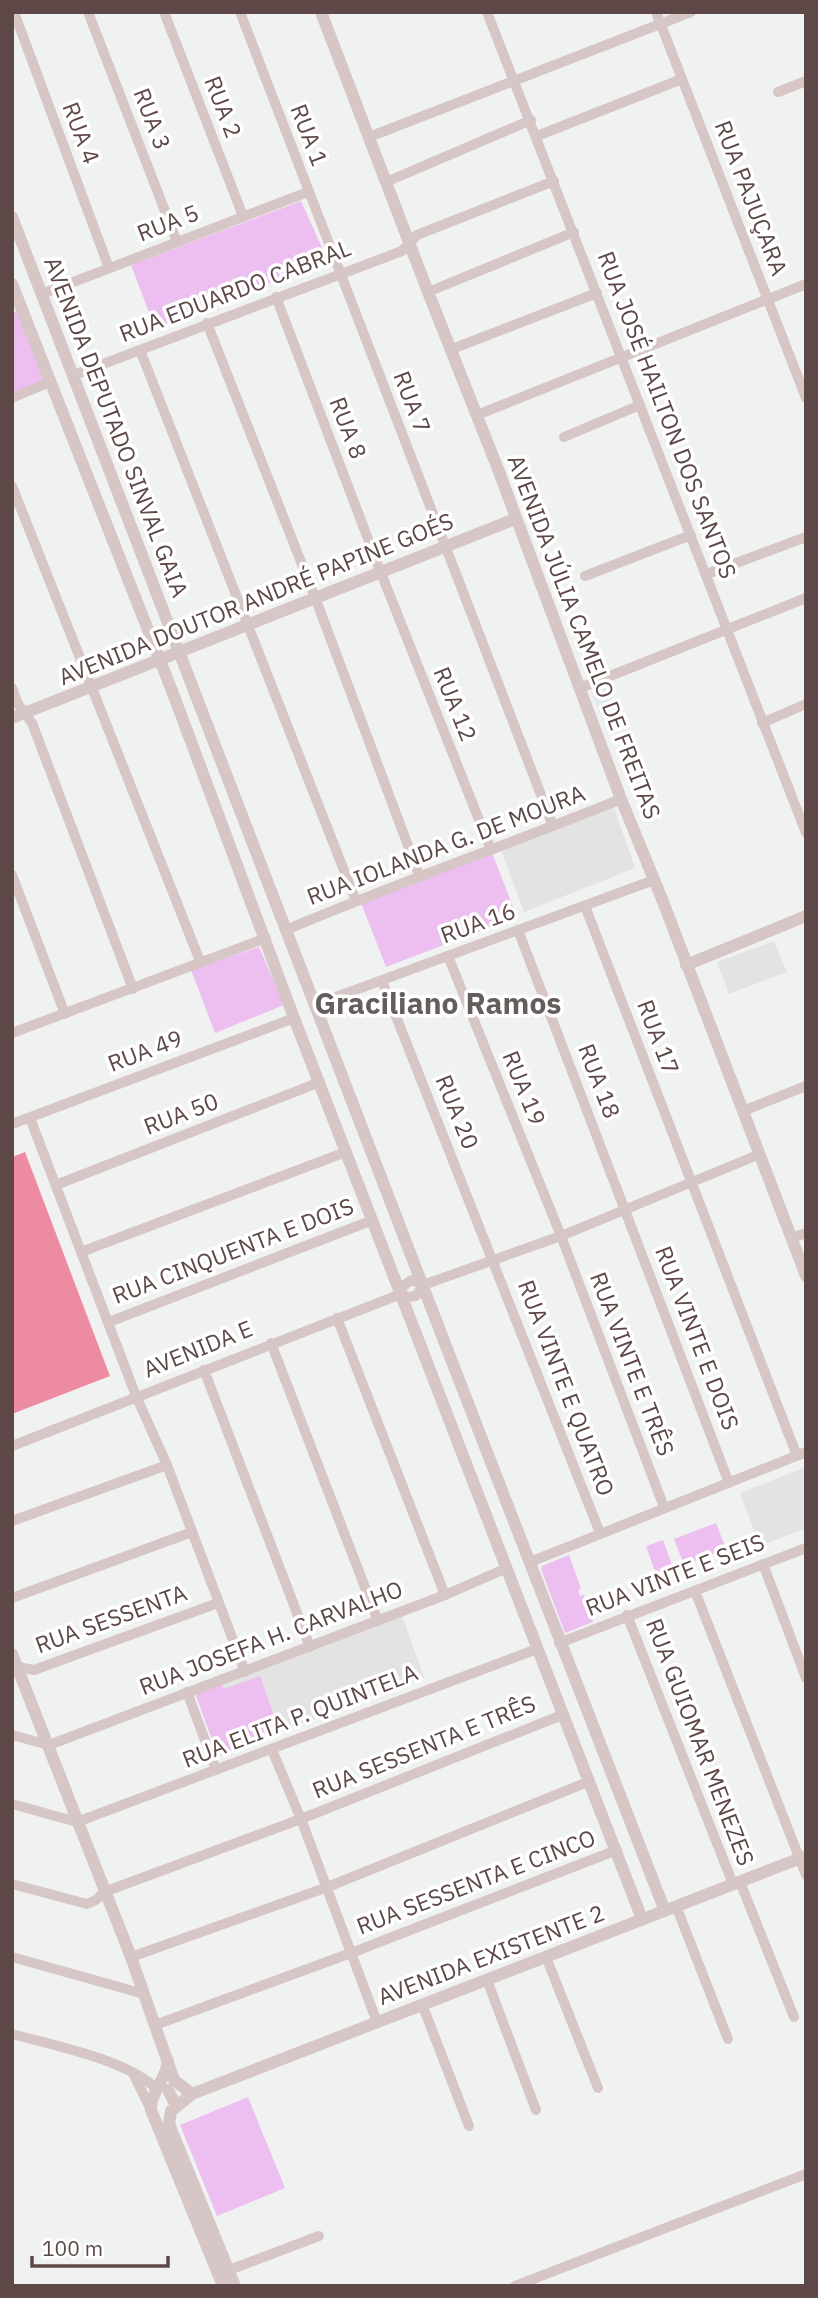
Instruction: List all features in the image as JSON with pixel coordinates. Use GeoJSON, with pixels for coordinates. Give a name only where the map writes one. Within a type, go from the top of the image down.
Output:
{"type":"FeatureCollection","features":[{"type":"Feature","properties":{"kind":"street","name":"RUA 4"},"geometry":{"type":"LineString","coordinates":[[14,12],[109,268]]}},
{"type":"Feature","properties":{"kind":"street","name":"RUA 3"},"geometry":{"type":"LineString","coordinates":[[88,12],[177,242]]}},
{"type":"Feature","properties":{"kind":"street","name":"RUA 2"},"geometry":{"type":"LineString","coordinates":[[164,12],[243,216]]}},
{"type":"Feature","properties":{"kind":"street","name":"RUA 1"},"geometry":{"type":"LineString","coordinates":[[240,12],[341,272]]}},
{"type":"Feature","properties":{"kind":"street","name":"AVENIDA JÚLIA CAMELO DE FREITAS"},"geometry":{"type":"LineString","coordinates":[[321,12],[806,1276]]}},
{"type":"Feature","properties":{"kind":"street","name":"RUA JOSÉ HAILTON DOS SANTOS"},"geometry":{"type":"LineString","coordinates":[[487,12],[531,120],[620,358],[707,574],[762,723],[801,807],[806,833]]}},
{"type":"Feature","properties":{"kind":"street","name":"RUA PAJUÇARA"},"geometry":{"type":"LineString","coordinates":[[656,12],[806,398]]}},
{"type":"Feature","properties":{"kind":"street"},"geometry":{"type":"LineString","coordinates":[[369,137],[691,12]]}},
{"type":"Feature","properties":{"kind":"street"},"geometry":{"type":"LineString","coordinates":[[537,136],[682,79]]}},
{"type":"Feature","properties":{"kind":"street"},"geometry":{"type":"LineString","coordinates":[[778,92],[806,81]]}},
{"type":"Feature","properties":{"kind":"street"},"geometry":{"type":"LineString","coordinates":[[386,182],[531,120]]}},
{"type":"Feature","properties":{"kind":"street","name":"RUA EDUARDO CABRAL"},"geometry":{"type":"LineString","coordinates":[[74,375],[402,251],[417,235],[554,181]]}},
{"type":"Feature","properties":{"kind":"street","name":"RUA 5"},"geometry":{"type":"LineString","coordinates":[[42,294],[308,192]]}},
{"type":"Feature","properties":{"kind":"street","name":"AVENIDA DEPUTADO SINVAL GAIA"},"geometry":{"type":"LineString","coordinates":[[12,217],[286,930],[317,1004],[559,1643],[670,1909]]}},
{"type":"Feature","properties":{"kind":"street"},"geometry":{"type":"LineString","coordinates":[[428,292],[574,232]]}},
{"type":"Feature","properties":{"kind":"street","name":"RUA 7"},"geometry":{"type":"LineString","coordinates":[[341,272],[553,826]]}},
{"type":"Feature","properties":{"kind":"street","name":"AVENIDA DEPUTADO SINVAL GAIA"},"geometry":{"type":"LineString","coordinates":[[12,284],[16,302],[36,345],[266,937],[294,1018],[642,1919]]}},
{"type":"Feature","properties":{"kind":"street"},"geometry":{"type":"LineString","coordinates":[[477,415],[806,285]]}},
{"type":"Feature","properties":{"kind":"street"},"geometry":{"type":"LineString","coordinates":[[452,349],[597,293]]}},
{"type":"Feature","properties":{"kind":"street","name":"RUA 8"},"geometry":{"type":"LineString","coordinates":[[276,297],[381,573]]}},
{"type":"Feature","properties":{"kind":"street"},"geometry":{"type":"LineString","coordinates":[[207,323],[316,600],[419,875]]}},
{"type":"Feature","properties":{"kind":"street"},"geometry":{"type":"LineString","coordinates":[[36,345],[58,336]]}},
{"type":"Feature","properties":{"kind":"street"},"geometry":{"type":"LineString","coordinates":[[140,350],[356,901]]}},
{"type":"Feature","properties":{"kind":"street"},"geometry":{"type":"LineString","coordinates":[[12,398],[50,382]]}},
{"type":"Feature","properties":{"kind":"street"},"geometry":{"type":"LineString","coordinates":[[564,437],[640,405]]}},
{"type":"Feature","properties":{"kind":"street"},"geometry":{"type":"LineString","coordinates":[[12,486],[200,961]]}},
{"type":"Feature","properties":{"kind":"street","name":"AVENIDA DOUTOR ANDRÉ PAPINE GOÉS"},"geometry":{"type":"LineString","coordinates":[[19,716],[515,519]]}},
{"type":"Feature","properties":{"kind":"street"},"geometry":{"type":"LineString","coordinates":[[585,576],[691,535]]}},
{"type":"Feature","properties":{"kind":"street"},"geometry":{"type":"LineString","coordinates":[[707,574],[806,537]]}},
{"type":"Feature","properties":{"kind":"street","name":"RUA 12"},"geometry":{"type":"LineString","coordinates":[[381,573],[491,850]]}},
{"type":"Feature","properties":{"kind":"street"},"geometry":{"type":"LineString","coordinates":[[580,688],[806,598]]}},
{"type":"Feature","properties":{"kind":"street"},"geometry":{"type":"LineString","coordinates":[[12,688],[19,716],[32,723],[133,989]]}},
{"type":"Feature","properties":{"kind":"street"},"geometry":{"type":"LineString","coordinates":[[762,723],[806,704]]}},
{"type":"Feature","properties":{"kind":"street","name":"RUA IOLANDA G. DE MOURA"},"geometry":{"type":"LineString","coordinates":[[286,930],[419,875],[621,799]]}},
{"type":"Feature","properties":{"kind":"street"},"geometry":{"type":"LineString","coordinates":[[12,875],[65,1014]]}},
{"type":"Feature","properties":{"kind":"street","name":"RUA 16"},"geometry":{"type":"LineString","coordinates":[[317,1004],[654,880]]}},
{"type":"Feature","properties":{"kind":"street","name":"RUA 17"},"geometry":{"type":"LineString","coordinates":[[585,905],[692,1183],[801,1454]]}},
{"type":"Feature","properties":{"kind":"street"},"geometry":{"type":"LineString","coordinates":[[687,965],[806,916]]}},
{"type":"Feature","properties":{"kind":"street","name":"RUA 18"},"geometry":{"type":"LineString","coordinates":[[518,930],[626,1208]]}},
{"type":"Feature","properties":{"kind":"street"},"geometry":{"type":"LineString","coordinates":[[12,1033],[266,937]]}},
{"type":"Feature","properties":{"kind":"street","name":"RUA 19"},"geometry":{"type":"LineString","coordinates":[[448,956],[561,1236]]}},
{"type":"Feature","properties":{"kind":"street"},"geometry":{"type":"LineString","coordinates":[[278,972],[300,966]]}},
{"type":"Feature","properties":{"kind":"street","name":"RUA 20"},"geometry":{"type":"LineString","coordinates":[[382,981],[492,1259]]}},
{"type":"Feature","properties":{"kind":"street","name":"RUA 49"},"geometry":{"type":"LineString","coordinates":[[12,1124],[294,1018]]}},
{"type":"Feature","properties":{"kind":"street","name":"RUA 50"},"geometry":{"type":"LineString","coordinates":[[56,1185],[320,1082]]}},
{"type":"Feature","properties":{"kind":"street"},"geometry":{"type":"LineString","coordinates":[[743,1111],[806,1086]]}},
{"type":"Feature","properties":{"kind":"street"},"geometry":{"type":"LineString","coordinates":[[30,1118],[136,1396],[167,1465],[245,1672]]}},
{"type":"Feature","properties":{"kind":"street"},"geometry":{"type":"LineString","coordinates":[[81,1252],[346,1152]]}},
{"type":"Feature","properties":{"kind":"street","name":"AVENIDA E"},"geometry":{"type":"LineString","coordinates":[[12,1446],[401,1294],[416,1296],[422,1285],[561,1236],[760,1154]]}},
{"type":"Feature","properties":{"kind":"street","name":"RUA VINTE E DOIS"},"geometry":{"type":"LineString","coordinates":[[626,1208],[729,1483]]}},
{"type":"Feature","properties":{"kind":"street","name":"RUA CINQUENTA E DOIS"},"geometry":{"type":"LineString","coordinates":[[109,1322],[373,1220]]}},
{"type":"Feature","properties":{"kind":"street"},"geometry":{"type":"LineString","coordinates":[[790,1238],[806,1233]]}},
{"type":"Feature","properties":{"kind":"street","name":"RUA VINTE E TRÊS"},"geometry":{"type":"LineString","coordinates":[[561,1236],[664,1507]]}},
{"type":"Feature","properties":{"kind":"street","name":"RUA VINTE E QUATRO"},"geometry":{"type":"LineString","coordinates":[[492,1259],[600,1533]]}},
{"type":"Feature","properties":{"kind":"street"},"geometry":{"type":"LineString","coordinates":[[337,1318],[445,1595]]}},
{"type":"Feature","properties":{"kind":"street"},"geometry":{"type":"LineString","coordinates":[[271,1343],[378,1621]]}},
{"type":"Feature","properties":{"kind":"street"},"geometry":{"type":"LineString","coordinates":[[204,1370],[310,1647]]}},
{"type":"Feature","properties":{"kind":"street"},"geometry":{"type":"LineString","coordinates":[[530,1562],[801,1454]]}},
{"type":"Feature","properties":{"kind":"street"},"geometry":{"type":"LineString","coordinates":[[12,1521],[167,1465]]}},
{"type":"Feature","properties":{"kind":"street"},"geometry":{"type":"LineString","coordinates":[[12,1598],[192,1532]]}},
{"type":"Feature","properties":{"kind":"street","name":"RUA VINTE E SEIS"},"geometry":{"type":"LineString","coordinates":[[559,1643],[806,1548]]}},
{"type":"Feature","properties":{"kind":"street"},"geometry":{"type":"LineString","coordinates":[[762,1564],[806,1678]]}},
{"type":"Feature","properties":{"kind":"street","name":"RUA JOSEFA H. CARVALHO"},"geometry":{"type":"LineString","coordinates":[[49,1745],[378,1621],[507,1568]]}},
{"type":"Feature","properties":{"kind":"street"},"geometry":{"type":"LineString","coordinates":[[695,1591],[802,1858],[806,1875]]}},
{"type":"Feature","properties":{"kind":"street"},"geometry":{"type":"LineString","coordinates":[[523,1608],[543,1601]]}},
{"type":"Feature","properties":{"kind":"street","name":"RUA SESSENTA"},"geometry":{"type":"LineString","coordinates":[[15,1666],[34,1670],[218,1603]]}},
{"type":"Feature","properties":{"kind":"street","name":"RUA GUIOMAR MENEZES"},"geometry":{"type":"LineString","coordinates":[[627,1615],[736,1883],[794,2017]]}},
{"type":"Feature","properties":{"kind":"street","name":"RUA ELITA P. QUINTELA"},"geometry":{"type":"LineString","coordinates":[[77,1822],[537,1649]]}},
{"type":"Feature","properties":{"kind":"street"},"geometry":{"type":"LineString","coordinates":[[12,1654],[145,1994],[168,2061],[169,2124],[235,2286]]}},
{"type":"Feature","properties":{"kind":"street"},"geometry":{"type":"LineString","coordinates":[[187,1692],[216,1770]]}},
{"type":"Feature","properties":{"kind":"street","name":"RUA SESSENTA E TRÊS"},"geometry":{"type":"LineString","coordinates":[[12,1884],[87,1904],[104,1892],[301,1819],[562,1715]]}},
{"type":"Feature","properties":{"kind":"street"},"geometry":{"type":"LineString","coordinates":[[12,1735],[49,1745]]}},
{"type":"Feature","properties":{"kind":"street"},"geometry":{"type":"LineString","coordinates":[[272,1750],[301,1819],[377,2022]]}},
{"type":"Feature","properties":{"kind":"street"},"geometry":{"type":"LineString","coordinates":[[131,1957],[325,1888],[590,1781]]}},
{"type":"Feature","properties":{"kind":"street"},"geometry":{"type":"LineString","coordinates":[[12,1804],[77,1822]]}},
{"type":"Feature","properties":{"kind":"street","name":"RUA SESSENTA E CINCO"},"geometry":{"type":"LineString","coordinates":[[155,2025],[617,1850]]}},
{"type":"Feature","properties":{"kind":"street","name":"AVENIDA EXISTENTE 2"},"geometry":{"type":"LineString","coordinates":[[192,2094],[802,1858]]}},
{"type":"Feature","properties":{"kind":"street"},"geometry":{"type":"LineString","coordinates":[[670,1909],[728,2039]]}},
{"type":"Feature","properties":{"kind":"street"},"geometry":{"type":"LineString","coordinates":[[546,1956],[598,2088]]}},
{"type":"Feature","properties":{"kind":"street"},"geometry":{"type":"LineString","coordinates":[[12,1957],[145,1994]]}},
{"type":"Feature","properties":{"kind":"street"},"geometry":{"type":"LineString","coordinates":[[487,1980],[536,2110]]}},
{"type":"Feature","properties":{"kind":"street"},"geometry":{"type":"LineString","coordinates":[[422,2004],[469,2126]]}},
{"type":"Feature","properties":{"kind":"street"},"geometry":{"type":"LineString","coordinates":[[12,2034],[95,2057],[170,2093],[192,2094]]}},
{"type":"Feature","properties":{"kind":"street"},"geometry":{"type":"LineString","coordinates":[[151,2112],[164,2116],[170,2093],[166,2072],[168,2061]]}},
{"type":"Feature","properties":{"kind":"street"},"geometry":{"type":"LineString","coordinates":[[133,2073],[223,2286]]}},
{"type":"Feature","properties":{"kind":"street"},"geometry":{"type":"LineString","coordinates":[[151,2112],[150,2101],[170,2093],[192,2094]]}},
{"type":"Feature","properties":{"kind":"street"},"geometry":{"type":"LineString","coordinates":[[515,2286],[806,2174]]}},
{"type":"Feature","properties":{"kind":"street"},"geometry":{"type":"LineString","coordinates":[[229,2270],[318,2236]]}},
{"type":"Feature","properties":{"kind":"shaded area"},"geometry":{"type":"Polygon","coordinates":[[[301,201],[328,261],[155,328],[131,265],[301,201]]]}},
{"type":"Feature","properties":{"kind":"shaded area"},"geometry":{"type":"Polygon","coordinates":[[[19,310],[44,381],[12,394],[12,313],[19,310]]]}},
{"type":"Feature","properties":{"kind":"shaded area"},"geometry":{"type":"Polygon","coordinates":[[[607,687],[622,725],[607,731],[591,692],[607,687]]]}},
{"type":"Feature","properties":{"kind":"shaded area"},"geometry":{"type":"Polygon","coordinates":[[[613,805],[635,868],[524,912],[501,850],[613,805]]]}},
{"type":"Feature","properties":{"kind":"shaded area"},"geometry":{"type":"Polygon","coordinates":[[[491,850],[517,917],[386,967],[360,900],[491,850]]]}},
{"type":"Feature","properties":{"kind":"shaded area"},"geometry":{"type":"Polygon","coordinates":[[[774,941],[787,972],[729,994],[717,962],[774,941]]]}},
{"type":"Feature","properties":{"kind":"shaded area"},"geometry":{"type":"Polygon","coordinates":[[[259,947],[284,1005],[215,1033],[191,970],[259,947]]]}},
{"type":"Feature","properties":{"kind":"shaded area"},"geometry":{"type":"Polygon","coordinates":[[[25,1152],[110,1376],[12,1414],[12,1157],[25,1152]]]}},
{"type":"Feature","properties":{"kind":"shaded area"},"geometry":{"type":"Polygon","coordinates":[[[806,1467],[806,1528],[760,1546],[740,1493],[806,1467]]]}},
{"type":"Feature","properties":{"kind":"shaded area"},"geometry":{"type":"Polygon","coordinates":[[[716,1523],[726,1549],[684,1565],[674,1539],[716,1523]]]}},
{"type":"Feature","properties":{"kind":"shaded area"},"geometry":{"type":"Polygon","coordinates":[[[663,1540],[673,1568],[656,1574],[646,1546],[663,1540]]]}},
{"type":"Feature","properties":{"kind":"shaded area"},"geometry":{"type":"Polygon","coordinates":[[[569,1555],[581,1589],[578,1591],[580,1596],[584,1595],[593,1622],[565,1633],[541,1569],[542,1566],[569,1555]]]}},
{"type":"Feature","properties":{"kind":"shaded area"},"geometry":{"type":"Polygon","coordinates":[[[401,1613],[424,1677],[245,1745],[221,1682],[401,1613]]]}},
{"type":"Feature","properties":{"kind":"shaded area"},"geometry":{"type":"Polygon","coordinates":[[[260,1676],[278,1727],[244,1740],[245,1745],[218,1756],[195,1693],[221,1682],[224,1689],[260,1676]]]}},
{"type":"Feature","properties":{"kind":"shaded area"},"geometry":{"type":"Polygon","coordinates":[[[248,2097],[285,2188],[217,2216],[180,2125],[248,2097]]]}},
{"type":"Feature","properties":{"kind":"district","name":"Graciliano Ramos"},"geometry":{"type":"Point","coordinates":[438,1004]}}]}
